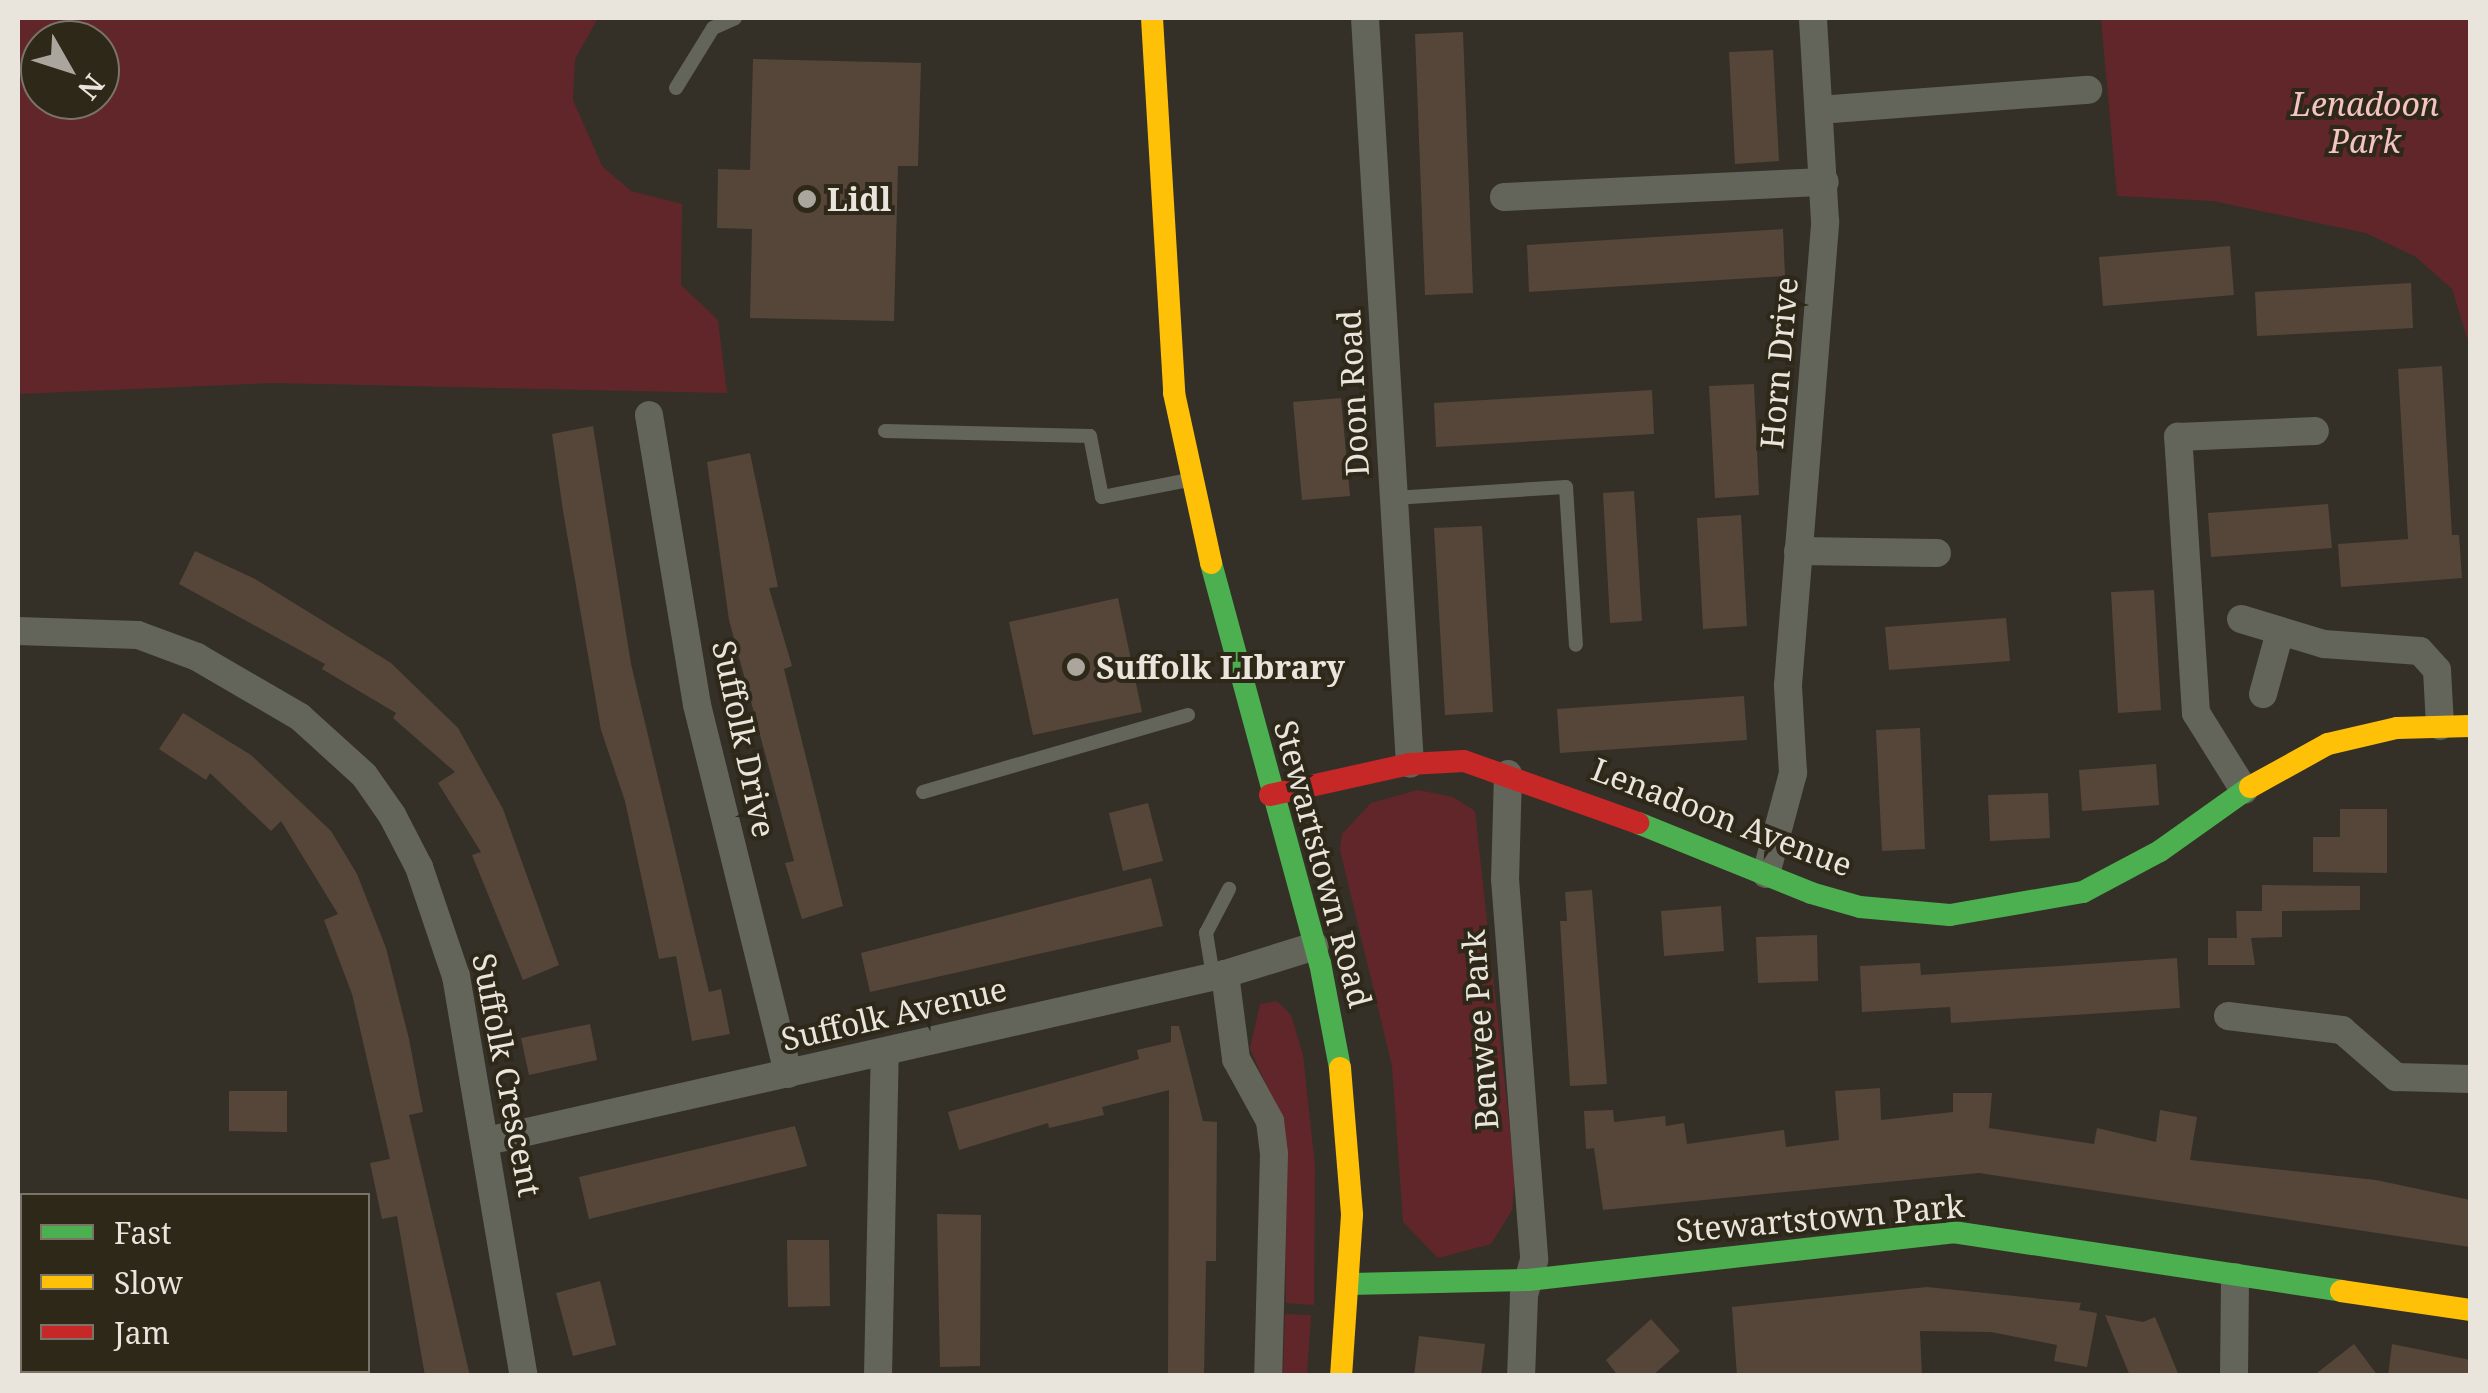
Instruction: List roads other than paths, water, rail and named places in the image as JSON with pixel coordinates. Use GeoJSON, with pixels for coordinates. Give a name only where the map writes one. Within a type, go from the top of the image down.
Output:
{"type":"FeatureCollection","features":[{"type":"Feature","properties":{"kind":"street","name":"Stewartstown Road"},"geometry":{"type":"LineString","coordinates":[[1152,18],[1166,340],[1190,480],[1270,794],[1315,946],[1345,1097],[1350,1284],[1341,1376]]}},
{"type":"Feature","properties":{"kind":"street","name":"Doon Road"},"geometry":{"type":"LineString","coordinates":[[1365,18],[1410,764]]}},
{"type":"Feature","properties":{"kind":"street","name":"Horn Drive"},"geometry":{"type":"LineString","coordinates":[[1766,874],[1793,773],[1788,685],[1825,182],[1812,18]]}},
{"type":"Feature","properties":{"kind":"street"},"geometry":{"type":"LineString","coordinates":[[1819,110],[2088,90]]}},
{"type":"Feature","properties":{"kind":"street"},"geometry":{"type":"LineString","coordinates":[[1504,197],[1825,182]]}},
{"type":"Feature","properties":{"kind":"street","name":"Suffolk Drive"},"geometry":{"type":"LineString","coordinates":[[649,415],[697,706],[788,1074]]}},
{"type":"Feature","properties":{"kind":"street"},"geometry":{"type":"LineString","coordinates":[[2244,790],[2196,713],[2178,437],[2315,431]]}},
{"type":"Feature","properties":{"kind":"street"},"geometry":{"type":"LineString","coordinates":[[1798,551],[1936,552]]}},
{"type":"Feature","properties":{"kind":"street"},"geometry":{"type":"LineString","coordinates":[[2241,619],[2324,644],[2420,651],[2436,670],[2440,726]]}},
{"type":"Feature","properties":{"kind":"street","name":"Suffolk Crescent"},"geometry":{"type":"LineString","coordinates":[[18,631],[138,635],[196,657],[300,717],[364,775],[419,866],[450,958],[486,1141],[524,1376]]}},
{"type":"Feature","properties":{"kind":"street"},"geometry":{"type":"LineString","coordinates":[[2263,694],[2280,632]]}},
{"type":"Feature","properties":{"kind":"street","name":"Lenadoon Avenue"},"geometry":{"type":"LineString","coordinates":[[1270,794],[1410,764],[1464,762],[1508,774],[1766,874],[1876,909],[1950,916],[2024,906],[2083,892],[2127,870],[2244,790],[2328,744],[2440,726],[2470,726]]}},
{"type":"Feature","properties":{"kind":"street","name":"Benwee Park"},"geometry":{"type":"LineString","coordinates":[[1508,774],[1504,879],[1534,1260],[1528,1280],[1521,1376]]}},
{"type":"Feature","properties":{"kind":"street","name":"Suffolk Avenue"},"geometry":{"type":"LineString","coordinates":[[486,1141],[1219,975],[1315,946]]}},
{"type":"Feature","properties":{"kind":"street"},"geometry":{"type":"LineString","coordinates":[[1219,975],[1236,1059],[1270,1120],[1268,1376]]}},
{"type":"Feature","properties":{"kind":"street"},"geometry":{"type":"LineString","coordinates":[[2228,1016],[2342,1030],[2396,1077],[2470,1079]]}},
{"type":"Feature","properties":{"kind":"street"},"geometry":{"type":"LineString","coordinates":[[878,1376],[885,1052]]}},
{"type":"Feature","properties":{"kind":"street","name":"Stewartstown Park"},"geometry":{"type":"LineString","coordinates":[[1350,1284],[1528,1280],[1953,1232],[2470,1310]]}},
{"type":"Feature","properties":{"kind":"street"},"geometry":{"type":"LineString","coordinates":[[2234,1376],[2235,1277]]}},
{"type":"Feature","properties":{"kind":"lane"},"geometry":{"type":"LineString","coordinates":[[676,88],[713,28],[735,18]]}},
{"type":"Feature","properties":{"kind":"lane"},"geometry":{"type":"LineString","coordinates":[[885,431],[1090,436],[1102,497],[1190,480]]}},
{"type":"Feature","properties":{"kind":"lane"},"geometry":{"type":"LineString","coordinates":[[1394,498],[1566,488],[1576,645]]}},
{"type":"Feature","properties":{"kind":"lane"},"geometry":{"type":"LineString","coordinates":[[923,792],[1188,715]]}},
{"type":"Feature","properties":{"kind":"lane"},"geometry":{"type":"LineString","coordinates":[[1219,975],[1206,932],[1229,889]]}},
{"type":"Feature","properties":{"kind":"place","name":"Lidl"},"geometry":{"type":"Point","coordinates":[807,199]}},
{"type":"Feature","properties":{"kind":"place","name":"Suffolk LIbrary"},"geometry":{"type":"Point","coordinates":[1076,667]}},
{"type":"Feature","properties":{"kind":"park label","name":"Lenadoon Park"},"geometry":{"type":"Point","coordinates":[2365,124]}}]}
